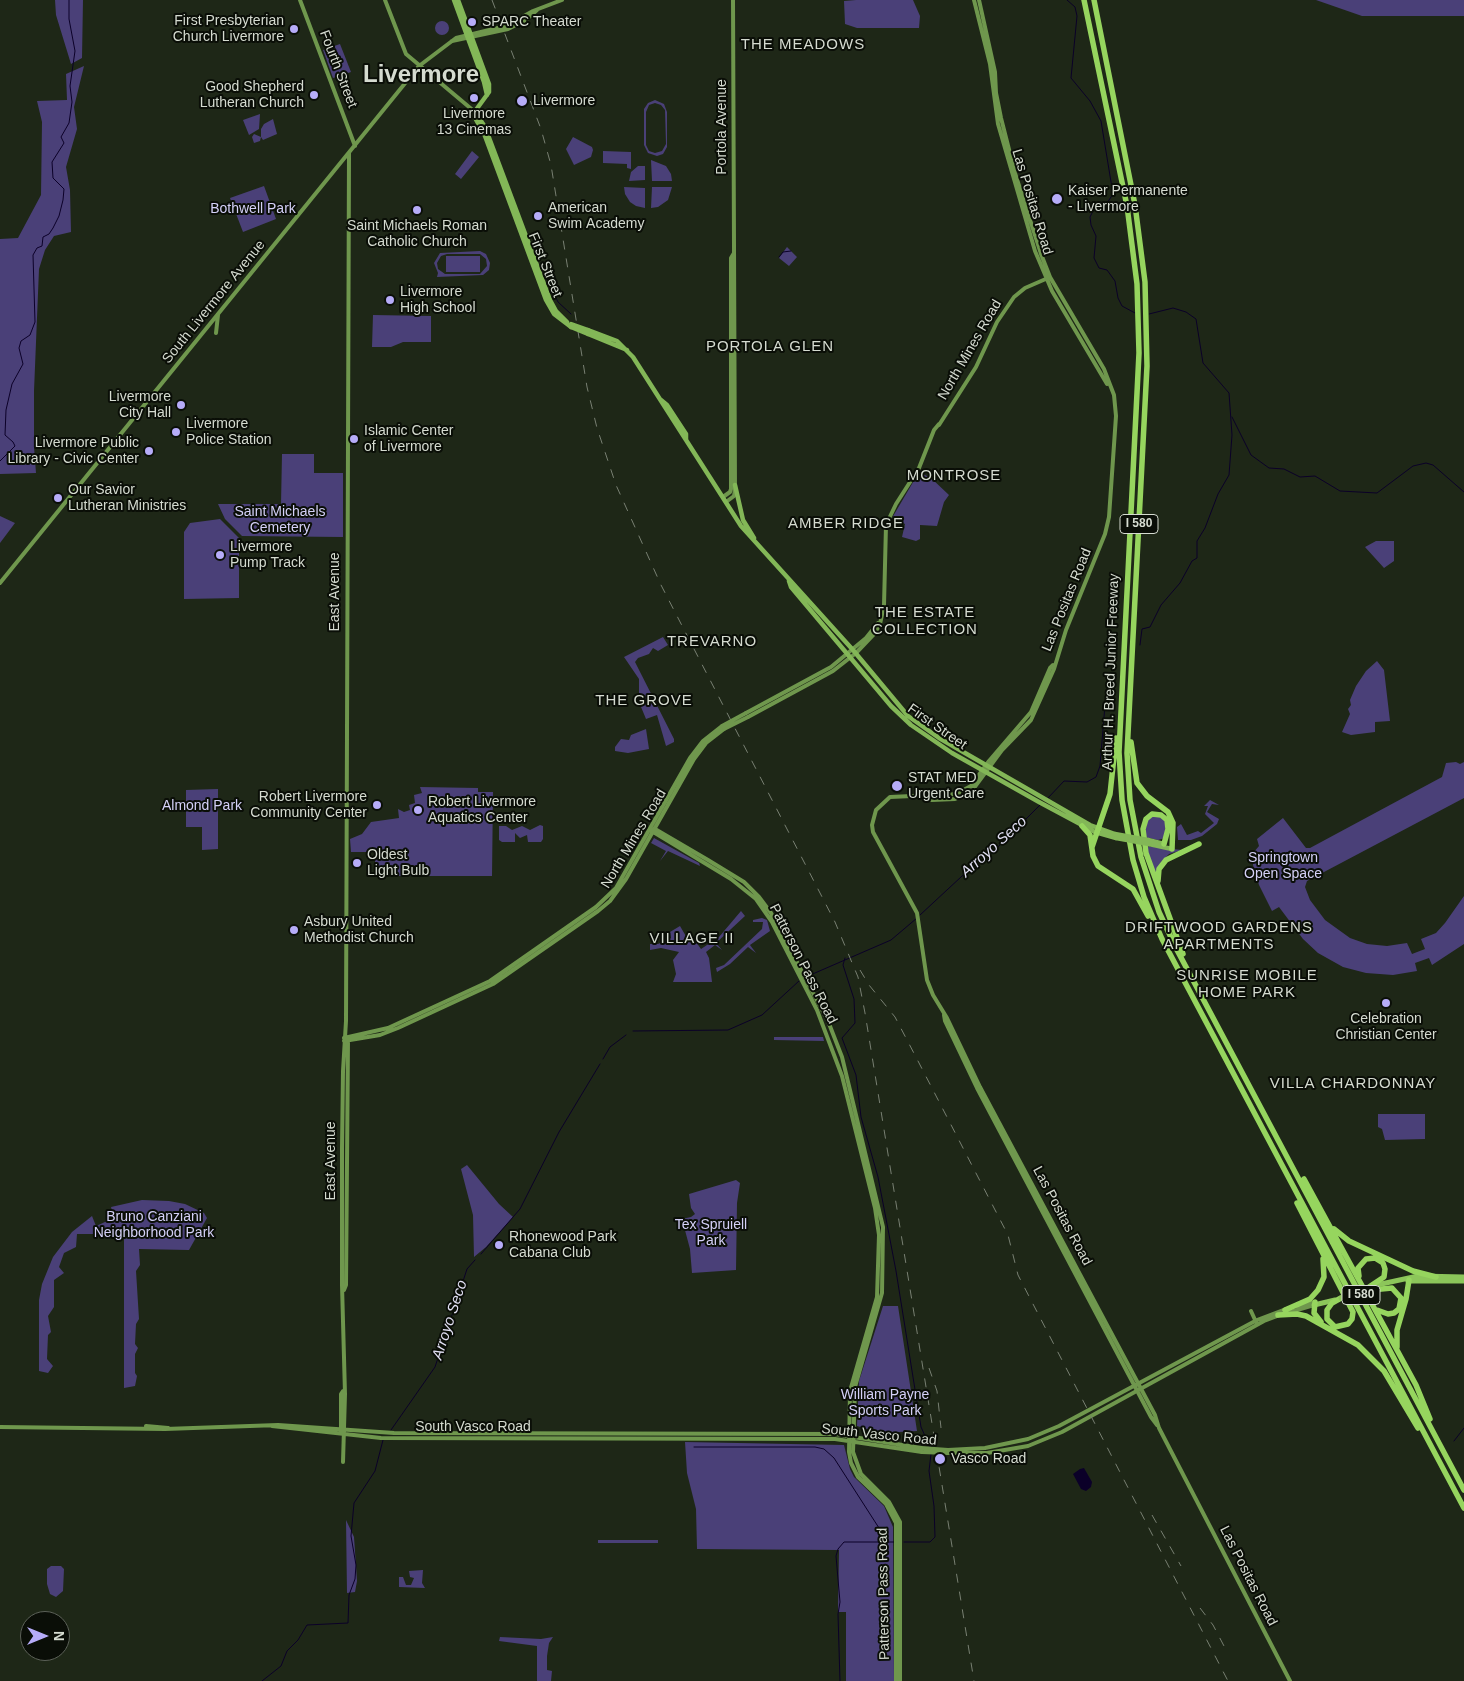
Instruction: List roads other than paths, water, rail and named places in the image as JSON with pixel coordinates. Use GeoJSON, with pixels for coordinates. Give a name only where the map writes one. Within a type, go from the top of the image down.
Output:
{"type":"FeatureCollection","features":[{"type":"Feature","properties":{"kind":"highway","name":"Arthur H. Breed Junior Freeway"},"geometry":{"type":"LineString","coordinates":[[1082,0],[1089,24],[1127,206],[1135,258],[1139,322],[1137,408],[1120,702],[1120,778],[1125,821],[1138,877],[1162,939],[1464,1508]]}},
{"type":"Feature","properties":{"kind":"highway","name":"Arthur H. Breed Junior Freeway"},"geometry":{"type":"LineString","coordinates":[[1096,0],[1135,205],[1143,256],[1146,310],[1147,366],[1128,776],[1133,820],[1140,857],[1159,912],[1194,982],[1464,1490]]}},
{"type":"Feature","properties":{"kind":"highway"},"geometry":{"type":"LineString","coordinates":[[1092,847],[1110,794],[1120,702]]}},
{"type":"Feature","properties":{"kind":"highway"},"geometry":{"type":"LineString","coordinates":[[1129,726],[1135,777],[1144,792],[1166,811],[1172,819],[1174,830],[1172,848]]}},
{"type":"Feature","properties":{"kind":"highway"},"geometry":{"type":"LineString","coordinates":[[1164,844],[1168,829],[1167,820],[1160,815],[1149,816],[1143,829],[1144,845],[1194,982]]}},
{"type":"Feature","properties":{"kind":"highway"},"geometry":{"type":"LineString","coordinates":[[1082,826],[1090,835],[1092,856],[1101,870],[1128,884],[1136,893],[1157,934],[1162,939]]}},
{"type":"Feature","properties":{"kind":"highway"},"geometry":{"type":"LineString","coordinates":[[1158,886],[1159,869],[1166,860],[1199,844]]}},
{"type":"Feature","properties":{"kind":"highway"},"geometry":{"type":"LineString","coordinates":[[1290,1161],[1298,1169],[1332,1227],[1430,1416],[1432,1428]]}},
{"type":"Feature","properties":{"kind":"highway"},"geometry":{"type":"LineString","coordinates":[[1290,1182],[1292,1191],[1319,1248],[1353,1312],[1352,1319],[1348,1324],[1335,1327],[1327,1319],[1327,1310],[1332,1303],[1341,1297]]}},
{"type":"Feature","properties":{"kind":"highway"},"geometry":{"type":"LineString","coordinates":[[1332,1227],[1349,1241],[1413,1270],[1436,1276]]}},
{"type":"Feature","properties":{"kind":"highway"},"geometry":{"type":"LineString","coordinates":[[1285,1310],[1310,1299],[1318,1290],[1325,1268],[1319,1248]]}},
{"type":"Feature","properties":{"kind":"highway"},"geometry":{"type":"LineString","coordinates":[[1360,1280],[1358,1268],[1362,1261],[1370,1257],[1379,1260],[1384,1266],[1385,1273],[1382,1280],[1370,1288]]}},
{"type":"Feature","properties":{"kind":"highway"},"geometry":{"type":"LineString","coordinates":[[1370,1288],[1403,1278],[1464,1277]]}},
{"type":"Feature","properties":{"kind":"highway"},"geometry":{"type":"LineString","coordinates":[[1400,1356],[1396,1334],[1409,1280]]}},
{"type":"Feature","properties":{"kind":"highway"},"geometry":{"type":"LineString","coordinates":[[1370,1288],[1409,1280],[1464,1281]]}},
{"type":"Feature","properties":{"kind":"highway"},"geometry":{"type":"LineString","coordinates":[[1370,1288],[1392,1288],[1401,1298],[1399,1309],[1394,1313],[1382,1313],[1375,1308]]}},
{"type":"Feature","properties":{"kind":"highway","name":"South Vasco Road"},"geometry":{"type":"LineString","coordinates":[[1314,1304],[1370,1288]]}},
{"type":"Feature","properties":{"kind":"highway"},"geometry":{"type":"LineString","coordinates":[[1314,1304],[1316,1317],[1331,1329]]}},
{"type":"Feature","properties":{"kind":"highway"},"geometry":{"type":"LineString","coordinates":[[1278,1315],[1303,1315],[1358,1345],[1376,1360],[1422,1434],[1430,1443]]}},
{"type":"Feature","properties":{"kind":"main road","name":"Fourth Street"},"geometry":{"type":"LineString","coordinates":[[300,0],[355,146]]}},
{"type":"Feature","properties":{"kind":"main road","name":"First Street"},"geometry":{"type":"LineString","coordinates":[[385,0],[406,54],[474,113],[485,127],[550,300],[561,317],[571,325],[588,332],[617,340],[627,350],[637,362],[661,400],[667,405],[686,434],[686,440],[758,546],[901,717],[932,740],[984,771],[1039,802],[1048,803],[1097,831]]}},
{"type":"Feature","properties":{"kind":"main road"},"geometry":{"type":"LineString","coordinates":[[454,0],[489,84],[487,95],[474,113]]}},
{"type":"Feature","properties":{"kind":"main road"},"geometry":{"type":"LineString","coordinates":[[458,0],[469,36]]}},
{"type":"Feature","properties":{"kind":"main road","name":"South Livermore Avenue"},"geometry":{"type":"LineString","coordinates":[[0,583],[419,66],[456,38],[508,29],[526,20],[537,10],[562,0]]}},
{"type":"Feature","properties":{"kind":"main road","name":"Portola Avenue"},"geometry":{"type":"LineString","coordinates":[[725,499],[731,489],[731,266],[734,253],[733,0]]}},
{"type":"Feature","properties":{"kind":"main road","name":"Las Positas Road"},"geometry":{"type":"LineString","coordinates":[[974,0],[990,64],[993,99],[1004,150],[1035,251],[1048,278],[1104,370],[1114,395],[1116,416],[1108,526],[1053,665],[1031,712],[987,766],[976,788],[959,798],[932,800],[916,796],[895,796],[886,800],[876,810],[872,825],[875,837],[916,910],[927,980],[944,1015],[980,1087],[1098,1307],[1290,1681]]}},
{"type":"Feature","properties":{"kind":"main road","name":"Las Positas Road"},"geometry":{"type":"LineString","coordinates":[[978,0],[995,72],[996,93],[1001,118],[1015,173],[1048,278]]}},
{"type":"Feature","properties":{"kind":"main road","name":"East Avenue"},"geometry":{"type":"LineString","coordinates":[[343,1462],[341,1394],[344,1391],[344,1291],[346,1285],[349,153]]}},
{"type":"Feature","properties":{"kind":"main road","name":"Portola Avenue"},"geometry":{"type":"LineString","coordinates":[[725,499],[734,496],[735,485],[736,257],[734,253]]}},
{"type":"Feature","properties":{"kind":"main road","name":"North Mines Road"},"geometry":{"type":"LineString","coordinates":[[346,1039],[379,1035],[441,1010],[492,984],[598,911],[618,892],[690,758],[703,741],[831,667],[854,651],[872,632],[881,617],[884,605],[886,525],[896,504],[919,468],[933,434],[976,367],[1001,315],[1020,292],[1048,278]]}},
{"type":"Feature","properties":{"kind":"main road"},"geometry":{"type":"LineString","coordinates":[[216,333],[218,315]]}},
{"type":"Feature","properties":{"kind":"main road"},"geometry":{"type":"LineString","coordinates":[[735,485],[743,520],[758,546]]}},
{"type":"Feature","properties":{"kind":"main road","name":"First Street"},"geometry":{"type":"LineString","coordinates":[[788,581],[794,584],[854,651],[908,716],[939,738],[1044,798],[1048,803],[1082,826],[1116,836],[1148,842]]}},
{"type":"Feature","properties":{"kind":"main road","name":"North Mines Road"},"geometry":{"type":"LineString","coordinates":[[346,1039],[397,1024],[490,981],[596,907],[616,888],[652,831]]}},
{"type":"Feature","properties":{"kind":"main road","name":"Patterson Pass Road"},"geometry":{"type":"LineString","coordinates":[[652,831],[731,879],[754,898],[772,922],[802,976],[823,1024],[842,1076],[878,1222],[878,1288],[851,1386],[850,1460],[856,1474],[886,1504],[896,1523],[896,1681]]}},
{"type":"Feature","properties":{"kind":"main road"},"geometry":{"type":"LineString","coordinates":[[1148,842],[1172,848]]}},
{"type":"Feature","properties":{"kind":"main road"},"geometry":{"type":"LineString","coordinates":[[1148,842],[1164,844]]}},
{"type":"Feature","properties":{"kind":"main road","name":"Patterson Pass Road"},"geometry":{"type":"LineString","coordinates":[[805,983],[828,1021],[840,1052],[883,1227],[882,1293],[856,1382],[851,1436]]}},
{"type":"Feature","properties":{"kind":"main road","name":"Las Positas Road"},"geometry":{"type":"LineString","coordinates":[[944,1015],[945,1021],[977,1088],[1088,1297],[1137,1384]]}},
{"type":"Feature","properties":{"kind":"main road"},"geometry":{"type":"LineString","coordinates":[[379,1035],[395,1028],[397,1024]]}},
{"type":"Feature","properties":{"kind":"main road"},"geometry":{"type":"LineString","coordinates":[[346,1031],[361,1035]]}},
{"type":"Feature","properties":{"kind":"main road"},"geometry":{"type":"LineString","coordinates":[[1088,1297],[1098,1307]]}},
{"type":"Feature","properties":{"kind":"main road","name":"South Vasco Road"},"geometry":{"type":"LineString","coordinates":[[0,1427],[169,1428],[272,1426],[392,1438],[830,1439],[922,1450],[987,1453],[1028,1446],[1062,1432],[1243,1332],[1259,1321],[1285,1310],[1314,1304]]}},
{"type":"Feature","properties":{"kind":"main road","name":"South Vasco Road"},"geometry":{"type":"LineString","coordinates":[[948,1452],[985,1448],[1028,1439],[1059,1426],[1252,1323],[1314,1304]]}},
{"type":"Feature","properties":{"kind":"main road"},"geometry":{"type":"LineString","coordinates":[[1252,1323],[1251,1312],[1259,1321]]}},
{"type":"Feature","properties":{"kind":"main road","name":"South Vasco Road"},"geometry":{"type":"LineString","coordinates":[[343,1432],[851,1436],[922,1450]]}},
{"type":"Feature","properties":{"kind":"main road","name":"Patterson Pass Road"},"geometry":{"type":"LineString","coordinates":[[851,1441],[858,1470],[865,1480],[890,1502],[896,1512],[900,1526],[900,1681]]}},
{"type":"Feature","properties":{"kind":"waterway"},"geometry":{"type":"LineString","coordinates":[[0,461],[15,446],[5,435],[6,410],[12,384],[23,364],[19,348],[21,341],[30,335],[35,322],[33,255],[37,248],[42,246],[43,237],[49,234],[53,228],[59,216],[63,200],[64,189],[53,178],[52,162],[64,143],[61,137],[69,123],[72,102],[70,86],[75,51],[69,19],[69,0]]}},
{"type":"Feature","properties":{"kind":"waterway"},"geometry":{"type":"LineString","coordinates":[[1067,0],[1075,7],[1077,16],[1071,78],[1090,101],[1101,121],[1113,194],[1107,203],[1093,211],[1090,217],[1096,236],[1094,258],[1099,268],[1107,270],[1115,281],[1118,298],[1122,306],[1135,313]]}},
{"type":"Feature","properties":{"kind":"waterway"},"geometry":{"type":"LineString","coordinates":[[779,257],[783,252],[791,251]]}},
{"type":"Feature","properties":{"kind":"waterway"},"geometry":{"type":"LineString","coordinates":[[546,277],[558,302],[571,314]]}},
{"type":"Feature","properties":{"kind":"waterway","name":"Arroyo Seco"},"geometry":{"type":"LineString","coordinates":[[1140,645],[1142,629],[1150,627],[1161,605],[1180,583],[1192,561],[1197,558],[1197,541],[1205,528],[1218,494],[1229,475],[1232,435],[1229,393],[1203,363],[1196,319],[1186,312],[1173,308],[1149,314]]}},
{"type":"Feature","properties":{"kind":"waterway"},"geometry":{"type":"LineString","coordinates":[[1232,417],[1251,455],[1269,468],[1284,469],[1300,477],[1315,476],[1340,491],[1377,493],[1413,466],[1426,463],[1433,465],[1464,492]]}},
{"type":"Feature","properties":{"kind":"waterway","name":"Arroyo Seco"},"geometry":{"type":"LineString","coordinates":[[1048,798],[1064,781],[1087,782],[1096,777],[1100,766],[1105,705],[1111,696],[1114,680]]}},
{"type":"Feature","properties":{"kind":"waterway","name":"Arroyo Seco"},"geometry":{"type":"LineString","coordinates":[[920,915],[975,864],[992,853],[1041,804]]}},
{"type":"Feature","properties":{"kind":"waterway","name":"Arroyo Seco"},"geometry":{"type":"LineString","coordinates":[[808,976],[891,940],[917,918]]}},
{"type":"Feature","properties":{"kind":"waterway"},"geometry":{"type":"LineString","coordinates":[[845,958],[843,965],[854,999],[855,1023],[842,1038],[856,1075],[861,1117],[878,1177],[896,1271],[921,1427],[930,1447]]}},
{"type":"Feature","properties":{"kind":"waterway","name":"Arroyo Seco"},"geometry":{"type":"LineString","coordinates":[[633,1031],[728,1030],[762,1015],[799,981]]}},
{"type":"Feature","properties":{"kind":"waterway","name":"Arroyo Seco"},"geometry":{"type":"LineString","coordinates":[[603,1059],[610,1047],[626,1035]]}},
{"type":"Feature","properties":{"kind":"waterway"},"geometry":{"type":"LineString","coordinates":[[481,1254],[520,1209],[559,1132],[600,1064]]}},
{"type":"Feature","properties":{"kind":"waterway","name":"Arroyo Seco"},"geometry":{"type":"LineString","coordinates":[[391,1430],[435,1367],[467,1269],[475,1260]]}},
{"type":"Feature","properties":{"kind":"waterway"},"geometry":{"type":"LineString","coordinates":[[1454,1441],[1464,1428]]}},
{"type":"Feature","properties":{"kind":"waterway","name":"Arroyo Seco"},"geometry":{"type":"LineString","coordinates":[[262,1681],[281,1666],[287,1651],[298,1640],[307,1625],[348,1623],[349,1595],[355,1579],[356,1565],[351,1536],[354,1503],[375,1471],[383,1440]]}},
{"type":"Feature","properties":{"kind":"waterway"},"geometry":{"type":"LineString","coordinates":[[694,1447],[815,1447],[824,1449],[834,1458],[888,1542]]}},
{"type":"Feature","properties":{"kind":"waterway"},"geometry":{"type":"LineString","coordinates":[[904,1542],[930,1542],[935,1537],[934,1506],[929,1471],[931,1454]]}},
{"type":"Feature","properties":{"kind":"waterway"},"geometry":{"type":"LineString","coordinates":[[840,1681],[838,1614],[840,1602],[836,1556],[838,1549],[844,1542],[894,1542]]}},
{"type":"Feature","properties":{"kind":"railway"},"geometry":{"type":"LineString","coordinates":[[492,0],[541,129],[551,165],[587,387],[597,428],[616,485],[661,585],[835,922],[858,977],[974,1681]]}},
{"type":"Feature","properties":{"kind":"railway"},"geometry":{"type":"LineString","coordinates":[[860,970],[869,985],[895,1017],[918,1061],[1008,1235],[1018,1275],[1228,1681]]}},
{"type":"Feature","properties":{"kind":"railway"},"geometry":{"type":"LineString","coordinates":[[929,1368],[937,1391],[941,1428]]}},
{"type":"Feature","properties":{"kind":"railway"},"geometry":{"type":"LineString","coordinates":[[1152,1515],[1181,1566]]}},
{"type":"Feature","properties":{"kind":"railway"},"geometry":{"type":"LineString","coordinates":[[1200,1608],[1213,1625],[1224,1646]]}},
{"type":"Feature","properties":{"kind":"place","name":"SPARC Theater"},"geometry":{"type":"Point","coordinates":[472,22]}},
{"type":"Feature","properties":{"kind":"place","name":"First Presbyterian Church Livermore"},"geometry":{"type":"Point","coordinates":[294,29]}},
{"type":"Feature","properties":{"kind":"place","name":"Good Shepherd Lutheran Church"},"geometry":{"type":"Point","coordinates":[314,95]}},
{"type":"Feature","properties":{"kind":"place","name":"Livermore 13 Cinemas"},"geometry":{"type":"Point","coordinates":[474,98]}},
{"type":"Feature","properties":{"kind":"place","name":"Livermore"},"geometry":{"type":"Point","coordinates":[522,101]}},
{"type":"Feature","properties":{"kind":"place","name":"Kaiser Permanente - Livermore"},"geometry":{"type":"Point","coordinates":[1057,199]}},
{"type":"Feature","properties":{"kind":"place","name":"Saint Michaels Roman Catholic Church"},"geometry":{"type":"Point","coordinates":[417,210]}},
{"type":"Feature","properties":{"kind":"place","name":"American Swim Academy"},"geometry":{"type":"Point","coordinates":[538,216]}},
{"type":"Feature","properties":{"kind":"place","name":"Livermore High School"},"geometry":{"type":"Point","coordinates":[390,300]}},
{"type":"Feature","properties":{"kind":"place","name":"Livermore City Hall"},"geometry":{"type":"Point","coordinates":[181,405]}},
{"type":"Feature","properties":{"kind":"place","name":"Livermore Police Station"},"geometry":{"type":"Point","coordinates":[176,432]}},
{"type":"Feature","properties":{"kind":"place","name":"Islamic Center of Livermore"},"geometry":{"type":"Point","coordinates":[354,439]}},
{"type":"Feature","properties":{"kind":"place","name":"Livermore Public Library - Civic Center"},"geometry":{"type":"Point","coordinates":[149,451]}},
{"type":"Feature","properties":{"kind":"place","name":"Our Savior Lutheran Ministries"},"geometry":{"type":"Point","coordinates":[58,498]}},
{"type":"Feature","properties":{"kind":"place","name":"Livermore Pump Track"},"geometry":{"type":"Point","coordinates":[220,555]}},
{"type":"Feature","properties":{"kind":"place","name":"STAT MED Urgent Care"},"geometry":{"type":"Point","coordinates":[897,786]}},
{"type":"Feature","properties":{"kind":"place","name":"Robert Livermore Community Center"},"geometry":{"type":"Point","coordinates":[377,805]}},
{"type":"Feature","properties":{"kind":"place","name":"Robert Livermore Aquatics Center"},"geometry":{"type":"Point","coordinates":[418,810]}},
{"type":"Feature","properties":{"kind":"place","name":"Oldest Light Bulb"},"geometry":{"type":"Point","coordinates":[357,863]}},
{"type":"Feature","properties":{"kind":"place","name":"Asbury United Methodist Church"},"geometry":{"type":"Point","coordinates":[294,930]}},
{"type":"Feature","properties":{"kind":"place","name":"Celebration Christian Center"},"geometry":{"type":"Point","coordinates":[1386,1003]}},
{"type":"Feature","properties":{"kind":"place","name":"Rhonewood Park Cabana Club"},"geometry":{"type":"Point","coordinates":[499,1245]}},
{"type":"Feature","properties":{"kind":"place","name":"Vasco Road"},"geometry":{"type":"Point","coordinates":[940,1459]}},
{"type":"Feature","properties":{"kind":"district","name":"THE MEADOWS"},"geometry":{"type":"Point","coordinates":[803,45]}},
{"type":"Feature","properties":{"kind":"district","name":"Livermore"},"geometry":{"type":"Point","coordinates":[421,75]}},
{"type":"Feature","properties":{"kind":"district","name":"PORTOLA GLEN"},"geometry":{"type":"Point","coordinates":[770,347]}},
{"type":"Feature","properties":{"kind":"district","name":"MONTROSE"},"geometry":{"type":"Point","coordinates":[954,476]}},
{"type":"Feature","properties":{"kind":"district","name":"AMBER RIDGE"},"geometry":{"type":"Point","coordinates":[846,524]}},
{"type":"Feature","properties":{"kind":"district","name":"THE ESTATE COLLECTION"},"geometry":{"type":"Point","coordinates":[925,622]}},
{"type":"Feature","properties":{"kind":"district","name":"TREVARNO"},"geometry":{"type":"Point","coordinates":[712,642]}},
{"type":"Feature","properties":{"kind":"district","name":"THE GROVE"},"geometry":{"type":"Point","coordinates":[644,701]}},
{"type":"Feature","properties":{"kind":"district","name":"DRIFTWOOD GARDENS APARTMENTS"},"geometry":{"type":"Point","coordinates":[1219,936]}},
{"type":"Feature","properties":{"kind":"district","name":"VILLAGE II"},"geometry":{"type":"Point","coordinates":[692,939]}},
{"type":"Feature","properties":{"kind":"district","name":"SUNRISE MOBILE HOME PARK"},"geometry":{"type":"Point","coordinates":[1247,984]}},
{"type":"Feature","properties":{"kind":"district","name":"VILLA CHARDONNAY"},"geometry":{"type":"Point","coordinates":[1353,1084]}},
{"type":"Feature","properties":{"kind":"park label","name":"Bothwell Park"},"geometry":{"type":"Point","coordinates":[253,209]}},
{"type":"Feature","properties":{"kind":"park label","name":"Saint Michaels Cemetery"},"geometry":{"type":"Point","coordinates":[280,520]}},
{"type":"Feature","properties":{"kind":"park label","name":"Almond Park"},"geometry":{"type":"Point","coordinates":[202,806]}},
{"type":"Feature","properties":{"kind":"park label","name":"Springtown Open Space"},"geometry":{"type":"Point","coordinates":[1283,866]}},
{"type":"Feature","properties":{"kind":"park label","name":"Bruno Canziani Neighborhood Park"},"geometry":{"type":"Point","coordinates":[154,1226]}},
{"type":"Feature","properties":{"kind":"park label","name":"Tex Spruiell Park"},"geometry":{"type":"Point","coordinates":[711,1234]}},
{"type":"Feature","properties":{"kind":"park label","name":"William Payne Sports Park"},"geometry":{"type":"Point","coordinates":[885,1404]}}]}
